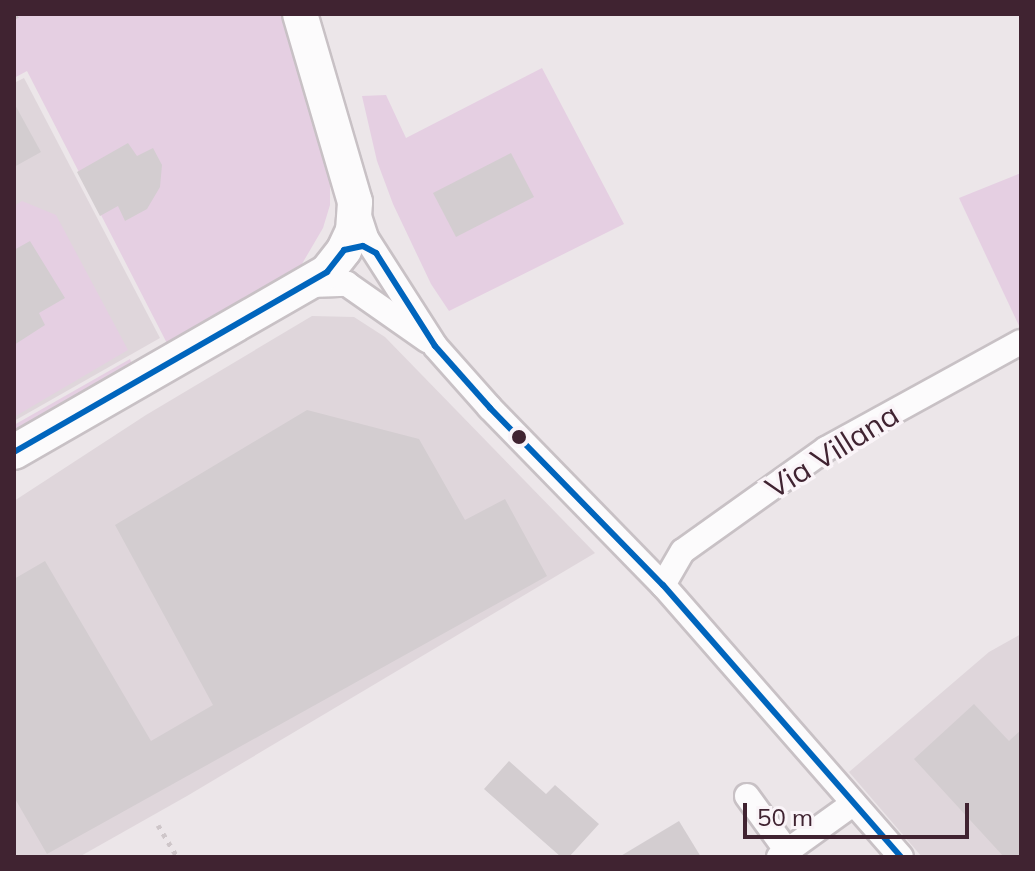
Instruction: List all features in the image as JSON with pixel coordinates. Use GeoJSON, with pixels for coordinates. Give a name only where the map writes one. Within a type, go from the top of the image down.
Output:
{"type":"FeatureCollection","features":[{"type":"Feature","properties":{"kind":"street"},"geometry":{"type":"LineString","coordinates":[[300,14],[355,202],[353,231],[360,251],[435,346],[490,408],[663,585],[901,857]]}},
{"type":"Feature","properties":{"kind":"street"},"geometry":{"type":"LineString","coordinates":[[14,452],[360,251]]}},
{"type":"Feature","properties":{"kind":"street"},"geometry":{"type":"LineString","coordinates":[[360,251],[349,275],[360,291]]}},
{"type":"Feature","properties":{"kind":"street"},"geometry":{"type":"LineString","coordinates":[[304,286],[333,282],[360,291],[435,346]]}},
{"type":"Feature","properties":{"kind":"street","name":"Via Villana"},"geometry":{"type":"LineString","coordinates":[[663,585],[683,551],[826,449],[1021,342]]}},
{"type":"Feature","properties":{"kind":"street"},"geometry":{"type":"LineString","coordinates":[[747,796],[783,854],[854,803]]}},
{"type":"Feature","properties":{"kind":"path"},"geometry":{"type":"LineString","coordinates":[[158,825],[177,857]]}},
{"type":"Feature","properties":{"kind":"shaded area"},"geometry":{"type":"Polygon","coordinates":[[[14,14],[286,14],[330,171],[330,205],[323,228],[299,269],[173,355],[27,71],[14,78],[14,14]]]}},
{"type":"Feature","properties":{"kind":"shaded area"},"geometry":{"type":"Polygon","coordinates":[[[542,68],[624,224],[449,311],[431,284],[393,204],[377,161],[362,96],[386,95],[406,138],[542,68]]]}},
{"type":"Feature","properties":{"kind":"shaded area"},"geometry":{"type":"Polygon","coordinates":[[[24,78],[160,338],[14,421],[14,83],[24,78]]]}},
{"type":"Feature","properties":{"kind":"shaded area"},"geometry":{"type":"Polygon","coordinates":[[[1021,173],[1021,330],[959,198],[1021,173]]]}},
{"type":"Feature","properties":{"kind":"shaded area"},"geometry":{"type":"Polygon","coordinates":[[[22,201],[56,215],[128,350],[14,417],[14,206],[22,201]]]}},
{"type":"Feature","properties":{"kind":"shaded area"},"geometry":{"type":"Polygon","coordinates":[[[312,316],[354,317],[385,337],[595,553],[79,857],[14,857],[14,501],[146,415],[312,316]]]}},
{"type":"Feature","properties":{"kind":"shaded area"},"geometry":{"type":"Polygon","coordinates":[[[130,359],[133,366],[14,441],[14,425],[130,359]]]}},
{"type":"Feature","properties":{"kind":"shaded area"},"geometry":{"type":"Polygon","coordinates":[[[1021,634],[1021,857],[922,857],[849,772],[989,652],[1021,634]]]}},
{"type":"Feature","properties":{"kind":"building"},"geometry":{"type":"Polygon","coordinates":[[[14,103],[41,152],[14,167],[14,103]]]}},
{"type":"Feature","properties":{"kind":"building"},"geometry":{"type":"Polygon","coordinates":[[[128,143],[137,156],[153,148],[162,165],[160,187],[147,209],[125,221],[118,206],[100,216],[77,172],[128,143]]]}},
{"type":"Feature","properties":{"kind":"building"},"geometry":{"type":"Polygon","coordinates":[[[511,153],[534,197],[456,237],[433,193],[511,153]]]}},
{"type":"Feature","properties":{"kind":"building"},"geometry":{"type":"Polygon","coordinates":[[[30,241],[65,298],[39,313],[45,325],[14,345],[14,250],[30,241]]]}},
{"type":"Feature","properties":{"kind":"building"},"geometry":{"type":"Polygon","coordinates":[[[307,410],[419,439],[465,520],[505,499],[547,576],[47,854],[14,797],[14,579],[45,561],[151,741],[213,705],[115,525],[307,410]]]}},
{"type":"Feature","properties":{"kind":"building"},"geometry":{"type":"Polygon","coordinates":[[[974,704],[1009,741],[1021,730],[1021,857],[1004,857],[914,759],[974,704]]]}},
{"type":"Feature","properties":{"kind":"building"},"geometry":{"type":"Polygon","coordinates":[[[509,761],[546,794],[555,785],[599,824],[569,857],[561,857],[484,789],[509,761]]]}},
{"type":"Feature","properties":{"kind":"building"},"geometry":{"type":"Polygon","coordinates":[[[679,821],[701,857],[619,857],[679,821]]]}},
{"type":"Feature","properties":{"kind":"transit line"},"geometry":{"type":"LineString","coordinates":[[14,452],[327,272],[344,250],[363,246],[376,253],[435,346],[490,408],[663,585],[901,857]]}}]}
